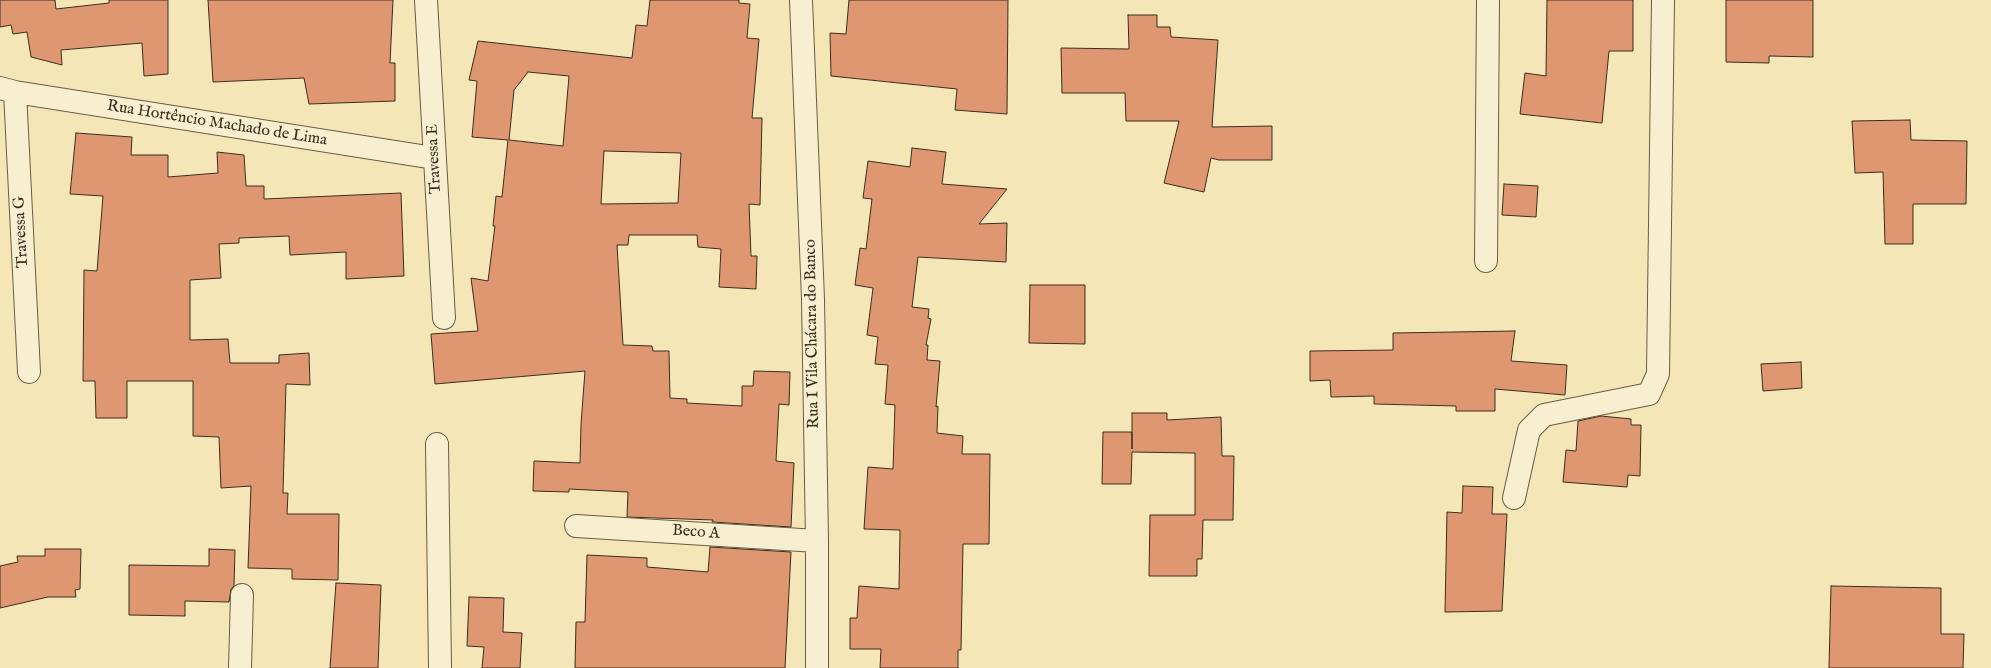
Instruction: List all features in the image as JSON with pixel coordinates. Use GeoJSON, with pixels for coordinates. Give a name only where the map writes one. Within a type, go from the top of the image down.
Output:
{"type":"FeatureCollection","features":[{"type":"Feature","properties":{"kind":"street","name":"Travessa E"},"geometry":{"type":"LineString","coordinates":[[426,0],[444,318]]}},
{"type":"Feature","properties":{"kind":"street","name":"Rua I Vila Chácara do Banco"},"geometry":{"type":"LineString","coordinates":[[801,0],[813,299],[817,541],[816,668]]}},
{"type":"Feature","properties":{"kind":"street"},"geometry":{"type":"LineString","coordinates":[[1486,261],[1488,0]]}},
{"type":"Feature","properties":{"kind":"street"},"geometry":{"type":"LineString","coordinates":[[1514,498],[1529,430],[1544,415],[1649,394],[1658,374],[1664,0]]}},
{"type":"Feature","properties":{"kind":"street","name":"Rua Hortêncio Machado de Lima"},"geometry":{"type":"LineString","coordinates":[[7,90],[434,158]]}},
{"type":"Feature","properties":{"kind":"street","name":"Travessa G"},"geometry":{"type":"LineString","coordinates":[[7,90],[29,372]]}},
{"type":"Feature","properties":{"kind":"street"},"geometry":{"type":"LineString","coordinates":[[437,444],[440,668]]}},
{"type":"Feature","properties":{"kind":"street","name":"Beco A"},"geometry":{"type":"LineString","coordinates":[[576,526],[817,541]]}},
{"type":"Feature","properties":{"kind":"street"},"geometry":{"type":"LineString","coordinates":[[240,668],[242,595]]}},
{"type":"Feature","properties":{"kind":"building"},"geometry":{"type":"Polygon","coordinates":[[[0,0],[55,0],[56,9],[109,3],[109,0],[168,0],[168,74],[144,76],[142,43],[61,50],[62,65],[31,57],[27,32],[13,34],[11,25],[0,27],[0,0]]]}},
{"type":"Feature","properties":{"kind":"building"},"geometry":{"type":"Polygon","coordinates":[[[208,0],[393,0],[390,63],[395,63],[395,101],[309,104],[304,78],[213,82],[208,0]]]}},
{"type":"Feature","properties":{"kind":"building"},"geometry":{"type":"Polygon","coordinates":[[[650,0],[739,0],[739,3],[750,4],[747,38],[759,39],[752,118],[762,118],[760,205],[749,204],[751,256],[757,256],[756,289],[719,287],[721,249],[698,247],[697,235],[629,235],[628,245],[617,245],[623,345],[652,346],[653,351],[669,351],[670,398],[687,399],[687,403],[742,406],[742,386],[753,386],[754,371],[790,372],[789,405],[779,404],[776,461],[794,463],[791,527],[712,522],[713,520],[627,517],[628,492],[569,489],[569,492],[533,491],[534,461],[580,463],[585,371],[435,384],[431,334],[478,331],[471,278],[488,281],[495,226],[493,226],[496,196],[502,197],[508,140],[472,137],[477,81],[469,80],[478,41],[632,58],[636,25],[647,26],[650,0]],[[528,72],[514,90],[509,140],[563,146],[569,76],[528,72]],[[604,151],[601,204],[678,203],[681,153],[604,151]]]}},
{"type":"Feature","properties":{"kind":"building"},"geometry":{"type":"Polygon","coordinates":[[[849,0],[1008,0],[1007,114],[955,110],[957,89],[831,76],[830,33],[846,34],[849,0]]]}},
{"type":"Feature","properties":{"kind":"building"},"geometry":{"type":"Polygon","coordinates":[[[1547,0],[1633,0],[1633,51],[1609,51],[1602,123],[1520,114],[1525,73],[1546,76],[1547,0]]]}},
{"type":"Feature","properties":{"kind":"building"},"geometry":{"type":"Polygon","coordinates":[[[1726,0],[1813,0],[1813,57],[1769,56],[1769,63],[1726,62],[1726,0]]]}},
{"type":"Feature","properties":{"kind":"building"},"geometry":{"type":"Polygon","coordinates":[[[1128,15],[1157,15],[1157,27],[1170,27],[1171,37],[1218,40],[1212,127],[1272,126],[1272,160],[1219,160],[1211,158],[1204,192],[1164,183],[1179,121],[1126,121],[1125,93],[1062,93],[1061,48],[1129,49],[1128,15]]]}},
{"type":"Feature","properties":{"kind":"building"},"geometry":{"type":"Polygon","coordinates":[[[1910,120],[1911,140],[1967,141],[1966,204],[1913,204],[1913,244],[1885,244],[1883,172],[1855,173],[1852,121],[1910,120]]]}},
{"type":"Feature","properties":{"kind":"building"},"geometry":{"type":"Polygon","coordinates":[[[76,133],[132,137],[131,155],[168,155],[168,177],[218,173],[217,152],[244,155],[246,186],[264,186],[264,199],[401,193],[404,276],[346,279],[346,252],[290,255],[289,236],[239,238],[239,243],[219,244],[221,278],[190,280],[190,340],[228,339],[230,363],[279,363],[279,355],[309,353],[310,385],[286,384],[283,493],[288,493],[287,514],[339,514],[338,580],[292,579],[292,569],[248,568],[251,486],[221,488],[219,437],[193,436],[193,381],[127,381],[127,418],[96,418],[95,381],[83,381],[84,270],[97,271],[103,196],[70,194],[76,133]]]}},
{"type":"Feature","properties":{"kind":"building"},"geometry":{"type":"Polygon","coordinates":[[[912,148],[946,152],[942,184],[1007,189],[979,224],[1007,223],[1006,262],[918,257],[912,307],[929,309],[928,318],[931,319],[926,345],[928,345],[927,360],[940,361],[936,407],[938,406],[937,433],[963,436],[962,454],[990,454],[989,544],[963,544],[961,650],[958,650],[958,668],[880,668],[881,649],[850,649],[850,618],[857,618],[859,586],[899,589],[900,530],[864,529],[868,467],[893,469],[895,405],[885,404],[888,365],[875,364],[878,337],[867,335],[873,288],[855,285],[860,248],[866,249],[872,199],[863,198],[868,161],[910,167],[912,148]]]}},
{"type":"Feature","properties":{"kind":"building"},"geometry":{"type":"Polygon","coordinates":[[[1504,184],[1538,186],[1536,217],[1502,215],[1504,184]]]}},
{"type":"Feature","properties":{"kind":"building"},"geometry":{"type":"Polygon","coordinates":[[[1030,285],[1085,285],[1085,344],[1029,343],[1030,285]]]}},
{"type":"Feature","properties":{"kind":"building"},"geometry":{"type":"Polygon","coordinates":[[[1515,331],[1511,361],[1567,365],[1565,395],[1495,389],[1495,411],[1456,411],[1456,406],[1374,404],[1374,396],[1331,397],[1330,380],[1310,381],[1310,351],[1393,350],[1393,333],[1515,331]]]}},
{"type":"Feature","properties":{"kind":"building"},"geometry":{"type":"Polygon","coordinates":[[[1801,362],[1802,388],[1763,391],[1761,364],[1801,362]]]}},
{"type":"Feature","properties":{"kind":"building"},"geometry":{"type":"Polygon","coordinates":[[[1132,413],[1167,413],[1167,420],[1221,417],[1222,456],[1234,456],[1233,520],[1203,520],[1202,559],[1197,559],[1197,576],[1149,576],[1150,515],[1195,515],[1195,453],[1132,452],[1131,484],[1102,484],[1103,432],[1132,432],[1132,413]]]}},
{"type":"Feature","properties":{"kind":"building"},"geometry":{"type":"Polygon","coordinates":[[[1601,416],[1631,419],[1631,425],[1641,425],[1640,476],[1628,475],[1627,487],[1563,482],[1566,450],[1576,451],[1578,421],[1601,416]]]}},
{"type":"Feature","properties":{"kind":"building"},"geometry":{"type":"Polygon","coordinates":[[[1463,486],[1493,487],[1492,514],[1507,514],[1502,611],[1445,612],[1447,512],[1462,513],[1463,486]]]}},
{"type":"Feature","properties":{"kind":"building"},"geometry":{"type":"Polygon","coordinates":[[[710,547],[791,552],[785,668],[575,668],[576,622],[585,622],[587,555],[647,558],[647,567],[708,572],[710,547]]]}},
{"type":"Feature","properties":{"kind":"building"},"geometry":{"type":"Polygon","coordinates":[[[45,549],[81,549],[80,589],[75,590],[76,597],[48,597],[0,608],[0,566],[18,562],[17,556],[45,556],[45,549]]]}},
{"type":"Feature","properties":{"kind":"building"},"geometry":{"type":"Polygon","coordinates":[[[209,549],[235,550],[234,586],[231,589],[229,602],[185,601],[185,616],[129,615],[129,565],[209,566],[209,549]]]}},
{"type":"Feature","properties":{"kind":"building"},"geometry":{"type":"Polygon","coordinates":[[[336,583],[381,585],[378,668],[330,668],[336,583]]]}},
{"type":"Feature","properties":{"kind":"building"},"geometry":{"type":"Polygon","coordinates":[[[1831,586],[1941,588],[1941,634],[1964,634],[1963,668],[1829,668],[1831,586]]]}},
{"type":"Feature","properties":{"kind":"building"},"geometry":{"type":"Polygon","coordinates":[[[469,597],[504,598],[503,632],[522,633],[520,668],[482,668],[484,647],[467,646],[469,597]]]}}]}
